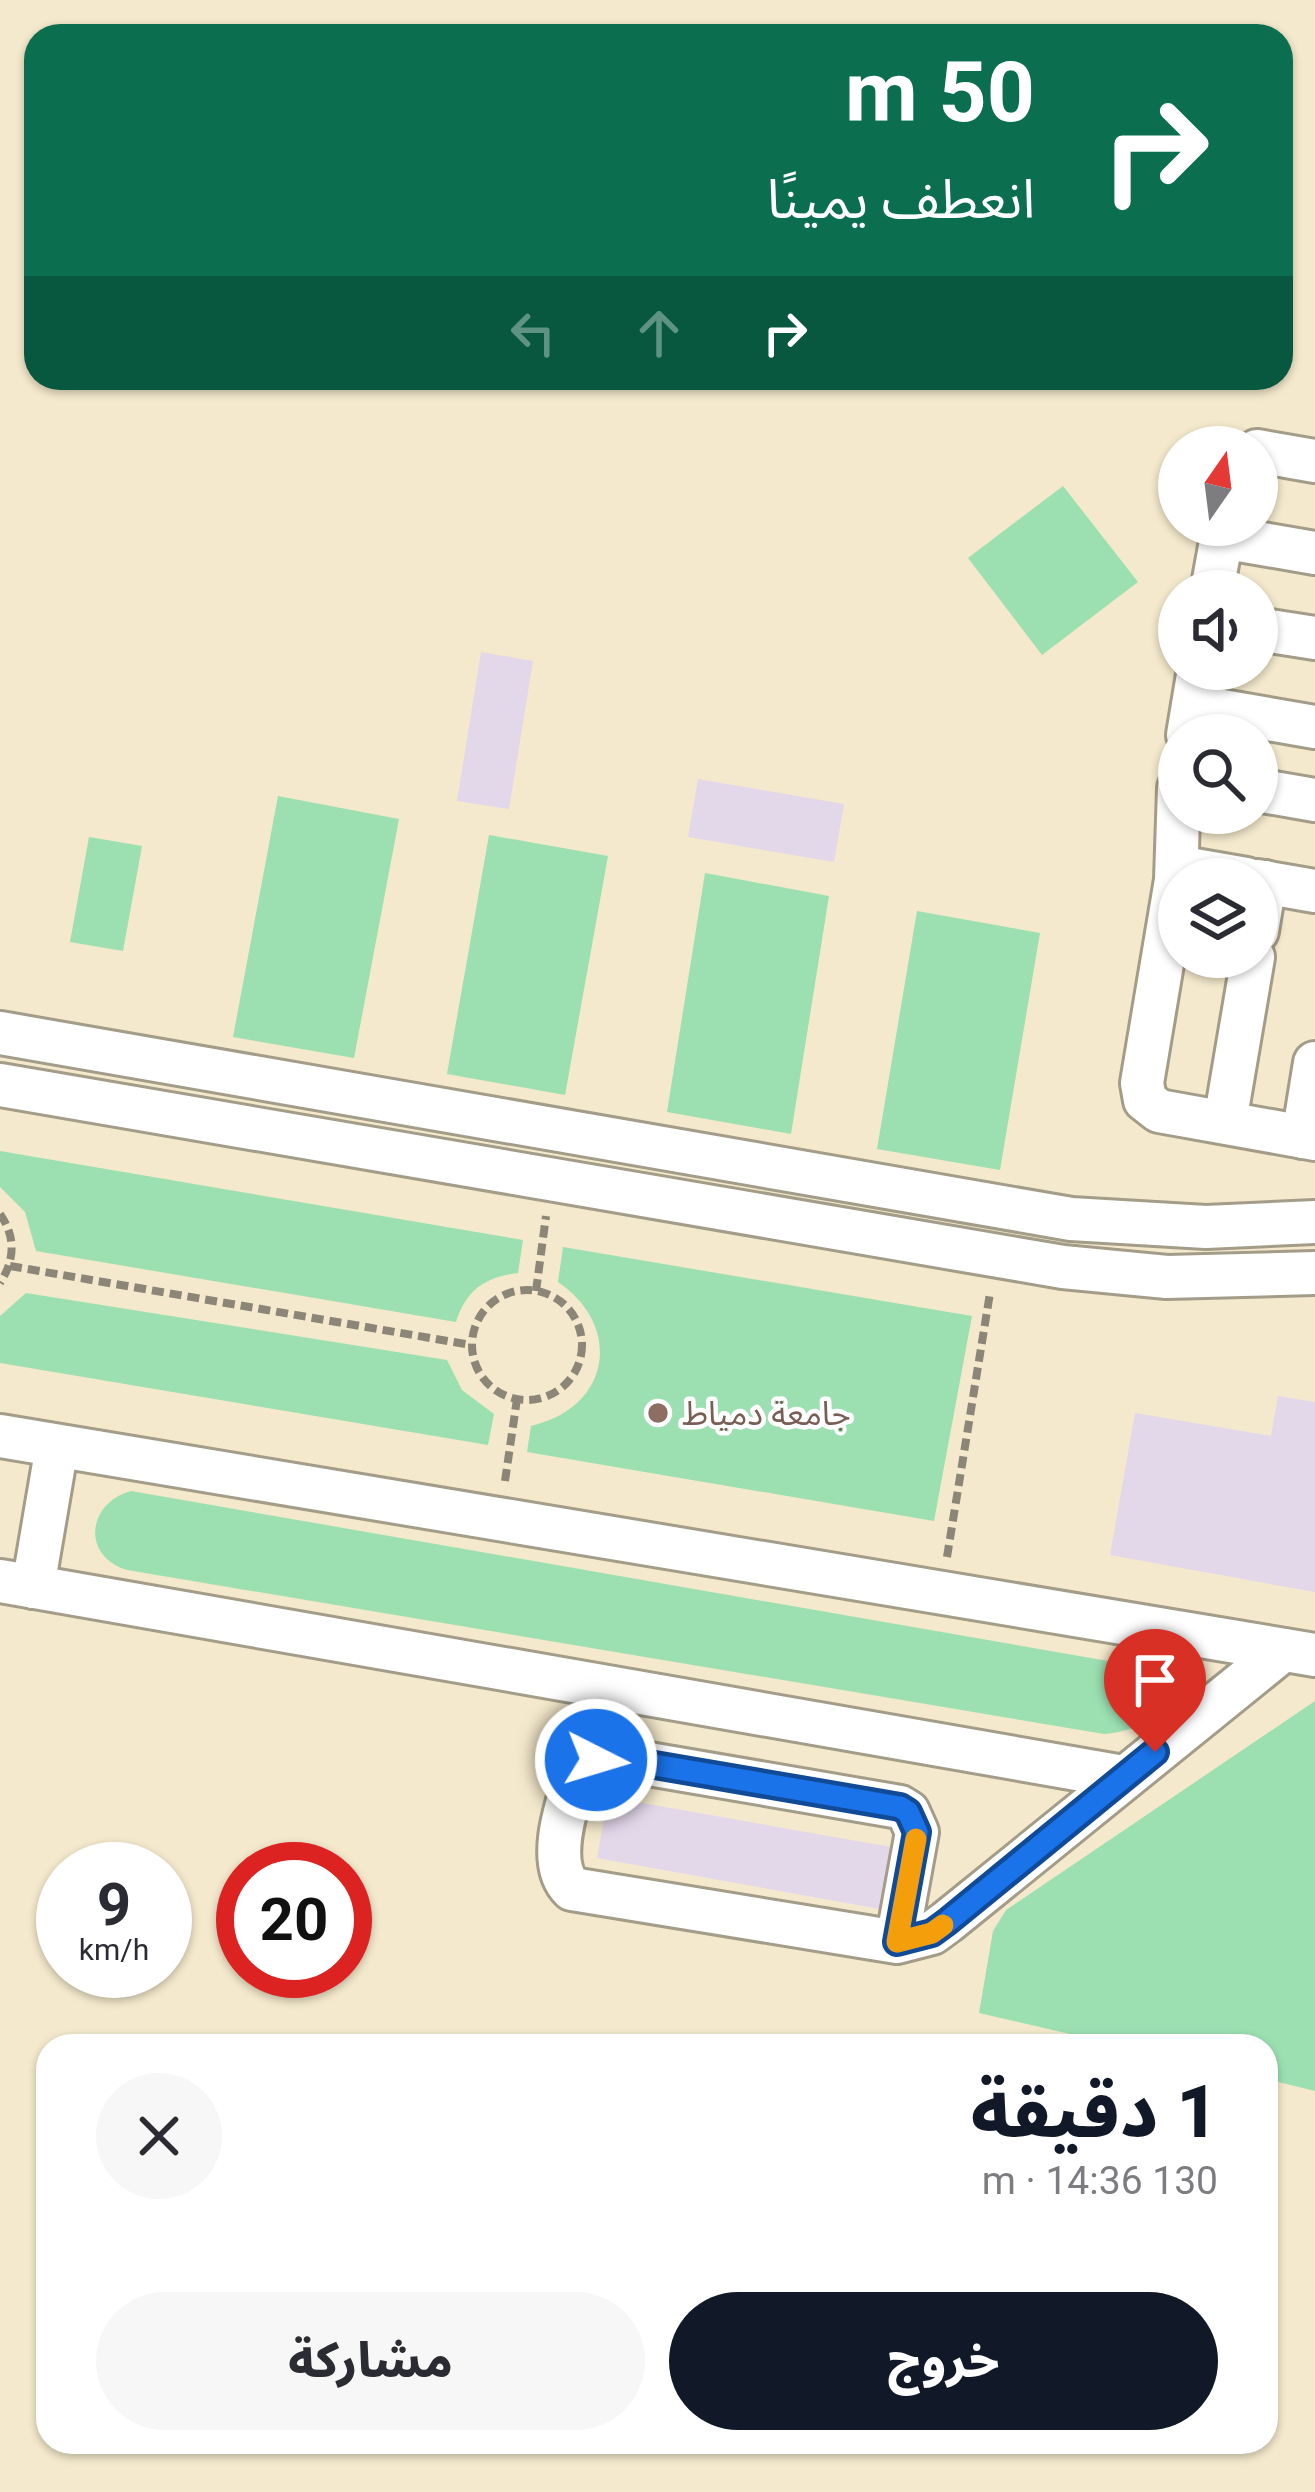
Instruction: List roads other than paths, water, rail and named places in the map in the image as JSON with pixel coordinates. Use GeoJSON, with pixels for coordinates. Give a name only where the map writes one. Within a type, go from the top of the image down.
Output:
{"type":"FeatureCollection","features":[{"type":"Feature","properties":{"kind":"lane"},"geometry":{"type":"LineString","coordinates":[[1278,455],[1315,461]]}},
{"type":"Feature","properties":{"kind":"lane"},"geometry":{"type":"LineString","coordinates":[[1278,544],[1315,553]]}},
{"type":"Feature","properties":{"kind":"lane"},"geometry":{"type":"LineString","coordinates":[[1278,632],[1315,638]]}},
{"type":"Feature","properties":{"kind":"lane"},"geometry":{"type":"LineString","coordinates":[[1194,703],[1315,727]]}},
{"type":"Feature","properties":{"kind":"lane"},"geometry":{"type":"LineString","coordinates":[[1278,794],[1315,800]]}},
{"type":"Feature","properties":{"kind":"lane"},"geometry":{"type":"LineString","coordinates":[[1278,885],[1315,891]]}},
{"type":"Feature","properties":{"kind":"lane"},"geometry":{"type":"LineString","coordinates":[[1160,978],[1142,1092],[1151,1107],[1309,1138],[1315,1063]]}},
{"type":"Feature","properties":{"kind":"lane"},"geometry":{"type":"LineString","coordinates":[[1225,1122],[1249,978]]}},
{"type":"Feature","properties":{"kind":"lane"},"geometry":{"type":"LineString","coordinates":[[0,1033],[1071,1219],[1206,1227],[1315,1222]]}},
{"type":"Feature","properties":{"kind":"lane"},"geometry":{"type":"LineString","coordinates":[[0,1085],[996,1256],[1149,1276],[1315,1273]]}},
{"type":"Feature","properties":{"kind":"lane"},"geometry":{"type":"LineString","coordinates":[[0,1436],[1299,1653]]}},
{"type":"Feature","properties":{"kind":"lane"},"geometry":{"type":"LineString","coordinates":[[57,1446],[16,1584],[1123,1777]]}},
{"type":"Feature","properties":{"kind":"lane"},"geometry":{"type":"LineString","coordinates":[[897,1942],[917,1832],[908,1812],[900,1807],[608,1757],[585,1765],[576,1775],[558,1862],[572,1889],[897,1942],[932,1933],[1123,1777],[1299,1653]]}},
{"type":"Feature","properties":{"kind":"place","name":"جامعة دمياط"},"geometry":{"type":"Point","coordinates":[658,1413]}}]}
